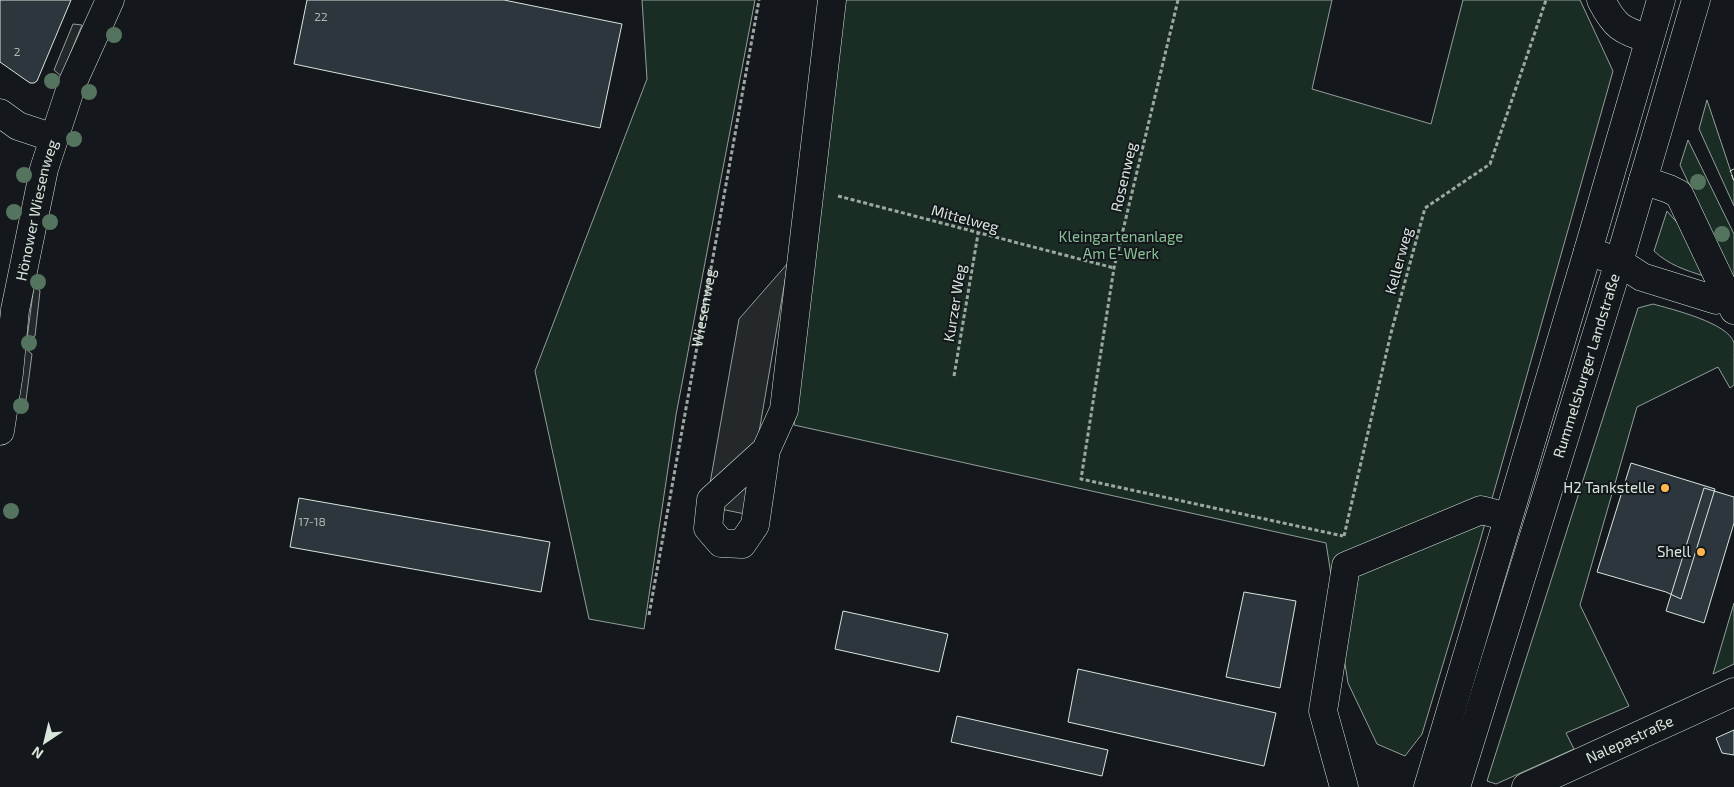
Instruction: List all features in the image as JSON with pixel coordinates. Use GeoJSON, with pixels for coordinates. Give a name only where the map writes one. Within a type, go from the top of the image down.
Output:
{"type":"FeatureCollection","features":[{"type":"Feature","properties":{"kind":"main road","name":"Hönower Wiesenweg"},"geometry":{"type":"LineString","coordinates":[[0,431],[9,373],[15,310],[44,169],[72,84],[110,0]]}},
{"type":"Feature","properties":{"kind":"main road"},"geometry":{"type":"LineString","coordinates":[[766,450],[784,410],[832,0]]}},
{"type":"Feature","properties":{"kind":"main road"},"geometry":{"type":"LineString","coordinates":[[1600,0],[1609,16],[1624,31],[1649,39]]}},
{"type":"Feature","properties":{"kind":"main road","name":"Rummelsburger Landstraße"},"geometry":{"type":"LineString","coordinates":[[1428,787],[1588,252],[1661,0]]}},
{"type":"Feature","properties":{"kind":"main road","name":"Rummelsburger Landstraße"},"geometry":{"type":"LineString","coordinates":[[1456,787],[1619,262],[1696,0]]}},
{"type":"Feature","properties":{"kind":"main road"},"geometry":{"type":"LineString","coordinates":[[0,113],[18,126],[54,138]]}},
{"type":"Feature","properties":{"kind":"main road"},"geometry":{"type":"LineString","coordinates":[[1643,180],[1679,194],[1731,304]]}},
{"type":"Feature","properties":{"kind":"main road"},"geometry":{"type":"LineString","coordinates":[[1588,252],[1619,262],[1642,277],[1731,304]]}},
{"type":"Feature","properties":{"kind":"main road"},"geometry":{"type":"LineString","coordinates":[[1344,787],[1323,711],[1346,566],[1482,510],[1508,517]]}},
{"type":"Feature","properties":{"kind":"main road","name":"Nalepastraße"},"geometry":{"type":"LineString","coordinates":[[1526,787],[1734,692]]}},
{"type":"Feature","properties":{"kind":"path","name":"Wiesenweg"},"geometry":{"type":"LineString","coordinates":[[649,615],[759,0]]}},
{"type":"Feature","properties":{"kind":"path","name":"Rosenweg"},"geometry":{"type":"LineString","coordinates":[[1178,0],[1114,268],[1081,479],[1344,536]]}},
{"type":"Feature","properties":{"kind":"path","name":"Kellerweg"},"geometry":{"type":"LineString","coordinates":[[1346,566],[1344,536],[1390,333],[1425,208],[1490,164],[1546,0]]}},
{"type":"Feature","properties":{"kind":"path","name":"Mittelweg"},"geometry":{"type":"LineString","coordinates":[[810,189],[1114,268]]}},
{"type":"Feature","properties":{"kind":"path","name":"Kurzer Weg"},"geometry":{"type":"LineString","coordinates":[[954,376],[978,234]]}},
{"type":"Feature","properties":{"kind":"green space"},"geometry":{"type":"Polygon","coordinates":[[[642,0],[755,0],[676,415],[644,629],[589,619],[535,371],[647,79],[642,0]]]}},
{"type":"Feature","properties":{"kind":"green space","name":"Kleingartenanlage Am E-Werk"},"geometry":{"type":"Polygon","coordinates":[[[844,0],[1332,0],[1312,89],[1431,124],[1463,0],[1580,0],[1613,71],[1480,541],[1422,734],[1405,756],[1377,744],[1348,683],[1326,543],[794,425],[844,0]]]}},
{"type":"Feature","properties":{"kind":"green space"},"geometry":{"type":"Polygon","coordinates":[[[1707,100],[1734,181],[1734,206],[1699,129],[1707,100]]]}},
{"type":"Feature","properties":{"kind":"green space"},"geometry":{"type":"Polygon","coordinates":[[[1688,140],[1734,234],[1734,279],[1680,165],[1688,140]]]}},
{"type":"Feature","properties":{"kind":"green space"},"geometry":{"type":"Polygon","coordinates":[[[1667,211],[1681,227],[1704,276],[1671,263],[1654,251],[1667,211]]]}},
{"type":"Feature","properties":{"kind":"green space"},"geometry":{"type":"Polygon","coordinates":[[[1653,304],[1711,323],[1730,336],[1734,343],[1734,385],[1730,388],[1718,367],[1637,407],[1580,605],[1629,706],[1566,733],[1574,749],[1496,784],[1487,781],[1638,308],[1653,304]]]}},
{"type":"Feature","properties":{"kind":"green space"},"geometry":{"type":"Polygon","coordinates":[[[1734,603],[1734,664],[1713,674],[1734,603]]]}},
{"type":"Feature","properties":{"kind":"shaded area"},"geometry":{"type":"Polygon","coordinates":[[[73,24],[82,25],[61,76],[54,70],[73,24]]]}},
{"type":"Feature","properties":{"kind":"shaded area"},"geometry":{"type":"Polygon","coordinates":[[[788,263],[745,514],[706,506],[739,319],[788,263]]]}},
{"type":"Feature","properties":{"kind":"shaded area"},"geometry":{"type":"Polygon","coordinates":[[[34,285],[40,291],[35,336],[27,339],[34,285]]]}},
{"type":"Feature","properties":{"kind":"shaded area"},"geometry":{"type":"Polygon","coordinates":[[[25,348],[32,354],[26,400],[18,404],[25,348]]]}},
{"type":"Feature","properties":{"kind":"building"},"geometry":{"type":"Polygon","coordinates":[[[0,0],[71,0],[37,81],[34,83],[30,83],[0,62],[0,0]]]}},
{"type":"Feature","properties":{"kind":"building"},"geometry":{"type":"Polygon","coordinates":[[[307,0],[504,0],[622,24],[600,128],[294,64],[307,0]]]}},
{"type":"Feature","properties":{"kind":"building"},"geometry":{"type":"Polygon","coordinates":[[[1631,463],[1715,489],[1681,599],[1666,592],[1597,572],[1631,463]]]}},
{"type":"Feature","properties":{"kind":"building"},"geometry":{"type":"Polygon","coordinates":[[[1704,488],[1734,497],[1734,523],[1704,623],[1666,611],[1704,488]]]}},
{"type":"Feature","properties":{"kind":"building"},"geometry":{"type":"Polygon","coordinates":[[[299,498],[550,542],[541,592],[290,547],[299,498]]]}},
{"type":"Feature","properties":{"kind":"building"},"geometry":{"type":"Polygon","coordinates":[[[1244,592],[1296,601],[1280,688],[1226,677],[1244,592]]]}},
{"type":"Feature","properties":{"kind":"building"},"geometry":{"type":"Polygon","coordinates":[[[843,611],[948,634],[939,672],[835,649],[843,611]]]}},
{"type":"Feature","properties":{"kind":"building"},"geometry":{"type":"Polygon","coordinates":[[[1078,669],[1276,713],[1264,766],[1068,722],[1078,669]]]}},
{"type":"Feature","properties":{"kind":"building"},"geometry":{"type":"Polygon","coordinates":[[[957,716],[1108,750],[1102,776],[951,742],[957,716]]]}},
{"type":"Feature","properties":{"kind":"building"},"geometry":{"type":"Polygon","coordinates":[[[1734,730],[1734,755],[1722,753],[1716,738],[1734,730]]]}},
{"type":"Feature","properties":{"kind":"fence"},"geometry":{"type":"LineString","coordinates":[[1734,169],[1730,171],[1734,181]]}},
{"type":"Feature","properties":{"kind":"place","name":"H2 Tankstelle"},"geometry":{"type":"Point","coordinates":[1665,488]}},
{"type":"Feature","properties":{"kind":"place","name":"Shell"},"geometry":{"type":"Point","coordinates":[1701,552]}}]}
